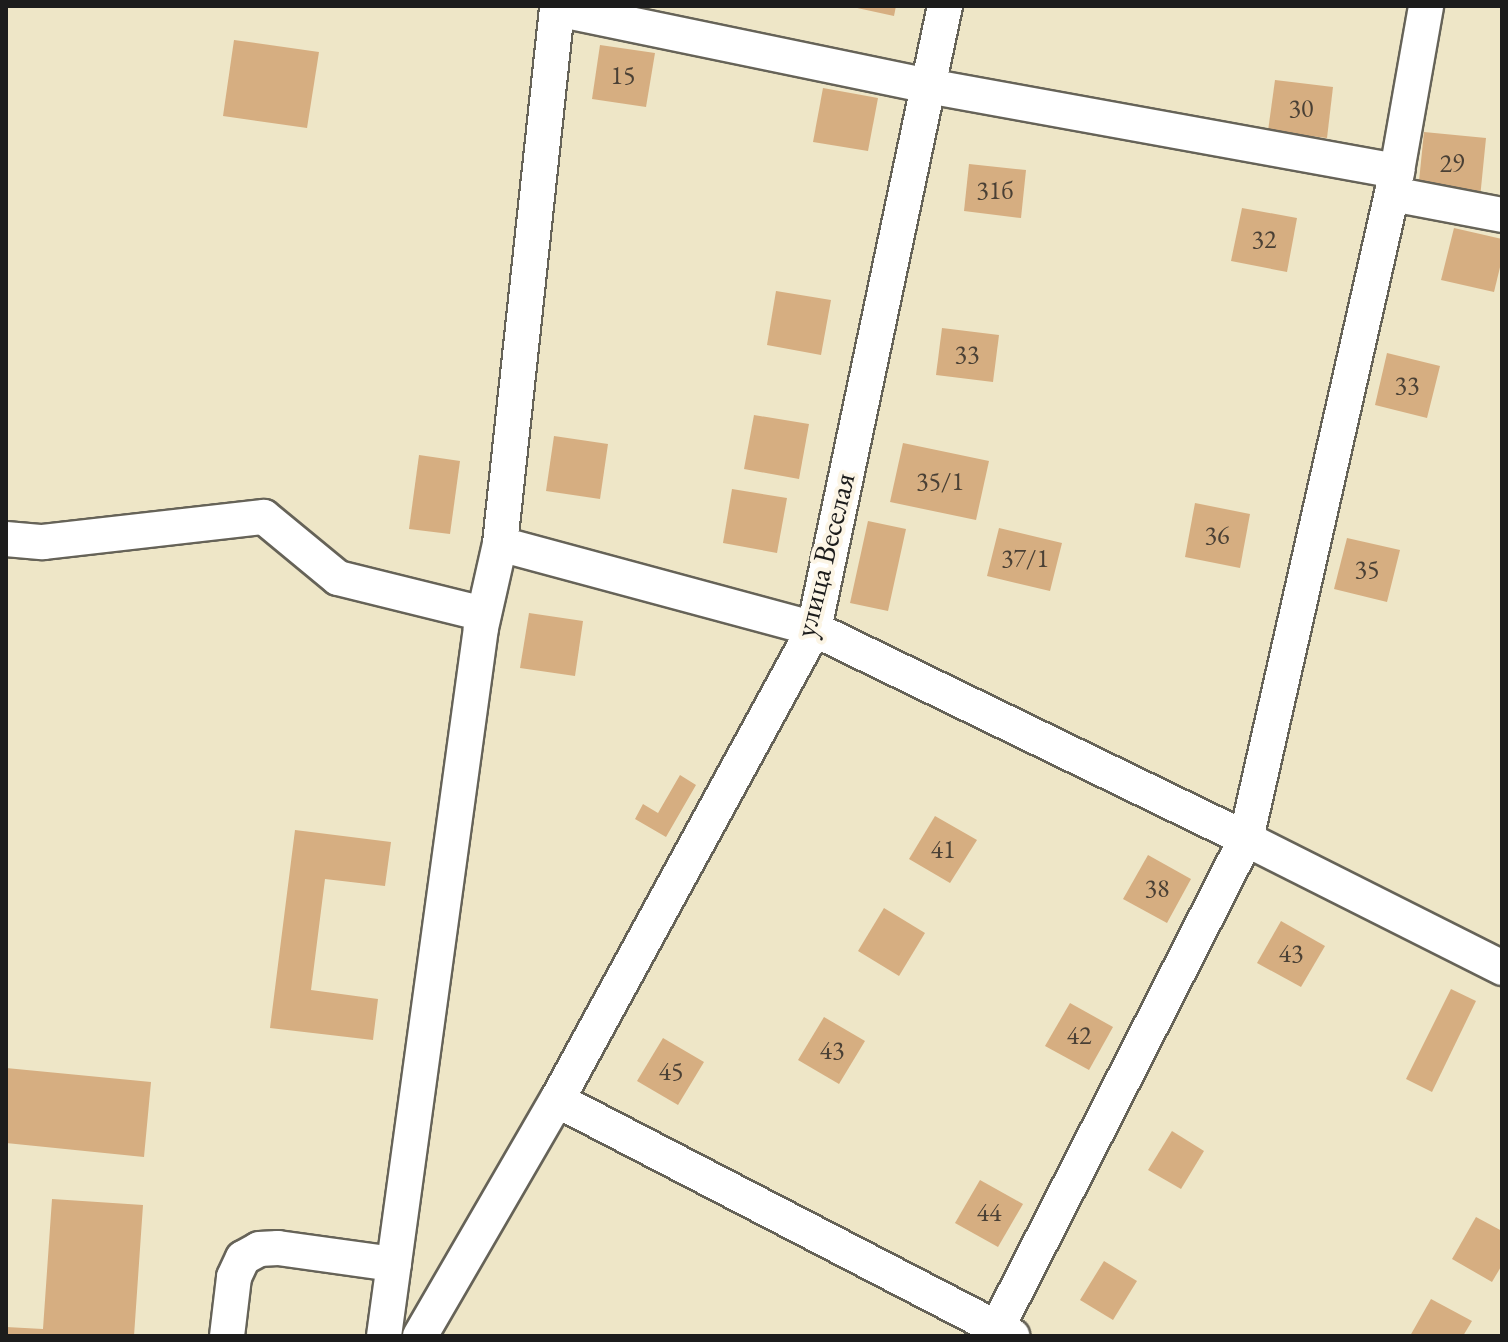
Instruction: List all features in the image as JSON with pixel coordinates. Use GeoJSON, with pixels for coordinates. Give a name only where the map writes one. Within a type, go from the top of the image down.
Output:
{"type":"FeatureCollection","features":[{"type":"Feature","properties":{"kind":"street","name":"улица Веселая"},"geometry":{"type":"LineString","coordinates":[[420,1336],[557,1100],[814,629],[945,6]]}},
{"type":"Feature","properties":{"kind":"street"},"geometry":{"type":"LineString","coordinates":[[557,1100],[1004,1332],[1246,839],[1394,182],[1426,6]]}},
{"type":"Feature","properties":{"kind":"street"},"geometry":{"type":"LineString","coordinates":[[384,1336],[484,614],[500,544],[557,8],[1394,182],[1502,215]]}},
{"type":"Feature","properties":{"kind":"street"},"geometry":{"type":"LineString","coordinates":[[6,539],[43,542],[264,517],[338,578],[484,614]]}},
{"type":"Feature","properties":{"kind":"street"},"geometry":{"type":"LineString","coordinates":[[500,544],[814,629],[1246,839],[1502,968]]}},
{"type":"Feature","properties":{"kind":"street"},"geometry":{"type":"LineString","coordinates":[[227,1336],[234,1277],[243,1258],[259,1249],[278,1248],[394,1264]]}},
{"type":"Feature","properties":{"kind":"building"},"geometry":{"type":"Polygon","coordinates":[[[848,6],[896,6],[894,16],[848,6]]]}},
{"type":"Feature","properties":{"kind":"building"},"geometry":{"type":"Polygon","coordinates":[[[234,40],[319,52],[307,128],[223,116],[234,40]]]}},
{"type":"Feature","properties":{"kind":"building"},"geometry":{"type":"Polygon","coordinates":[[[600,45],[655,53],[646,107],[592,99],[600,45]]]}},
{"type":"Feature","properties":{"kind":"building"},"geometry":{"type":"Polygon","coordinates":[[[1275,80],[1333,87],[1327,138],[1268,131],[1275,80]]]}},
{"type":"Feature","properties":{"kind":"building"},"geometry":{"type":"Polygon","coordinates":[[[823,88],[878,98],[868,151],[813,142],[823,88]]]}},
{"type":"Feature","properties":{"kind":"building"},"geometry":{"type":"Polygon","coordinates":[[[1424,132],[1486,138],[1480,198],[1418,191],[1424,132]]]}},
{"type":"Feature","properties":{"kind":"building"},"geometry":{"type":"Polygon","coordinates":[[[969,164],[1026,170],[1021,218],[964,211],[969,164]]]}},
{"type":"Feature","properties":{"kind":"building"},"geometry":{"type":"Polygon","coordinates":[[[1242,208],[1297,218],[1287,272],[1231,261],[1242,208]]]}},
{"type":"Feature","properties":{"kind":"building"},"geometry":{"type":"Polygon","coordinates":[[[1454,228],[1502,239],[1502,259],[1494,292],[1441,280],[1454,228]]]}},
{"type":"Feature","properties":{"kind":"building"},"geometry":{"type":"Polygon","coordinates":[[[776,291],[831,300],[821,355],[767,345],[776,291]]]}},
{"type":"Feature","properties":{"kind":"building"},"geometry":{"type":"Polygon","coordinates":[[[942,328],[999,335],[993,382],[936,375],[942,328]]]}},
{"type":"Feature","properties":{"kind":"building"},"geometry":{"type":"Polygon","coordinates":[[[1387,353],[1440,366],[1427,418],[1375,405],[1387,353]]]}},
{"type":"Feature","properties":{"kind":"building"},"geometry":{"type":"Polygon","coordinates":[[[754,415],[809,424],[799,479],[744,469],[754,415]]]}},
{"type":"Feature","properties":{"kind":"building"},"geometry":{"type":"Polygon","coordinates":[[[554,436],[608,444],[600,499],[546,491],[554,436]]]}},
{"type":"Feature","properties":{"kind":"building"},"geometry":{"type":"Polygon","coordinates":[[[903,443],[989,461],[976,520],[890,502],[903,443]]]}},
{"type":"Feature","properties":{"kind":"building"},"geometry":{"type":"Polygon","coordinates":[[[419,455],[460,461],[450,534],[409,529],[419,455]]]}},
{"type":"Feature","properties":{"kind":"building"},"geometry":{"type":"Polygon","coordinates":[[[732,489],[787,498],[777,553],[723,543],[732,489]]]}},
{"type":"Feature","properties":{"kind":"building"},"geometry":{"type":"Polygon","coordinates":[[[1195,503],[1250,514],[1240,568],[1185,557],[1195,503]]]}},
{"type":"Feature","properties":{"kind":"building"},"geometry":{"type":"Polygon","coordinates":[[[868,521],[906,529],[888,611],[850,603],[868,521]]]}},
{"type":"Feature","properties":{"kind":"building"},"geometry":{"type":"Polygon","coordinates":[[[999,528],[1062,543],[1050,591],[987,576],[999,528]]]}},
{"type":"Feature","properties":{"kind":"building"},"geometry":{"type":"Polygon","coordinates":[[[1347,538],[1400,550],[1387,602],[1334,589],[1347,538]]]}},
{"type":"Feature","properties":{"kind":"building"},"geometry":{"type":"Polygon","coordinates":[[[529,613],[583,621],[575,676],[520,668],[529,613]]]}},
{"type":"Feature","properties":{"kind":"building"},"geometry":{"type":"Polygon","coordinates":[[[680,775],[696,785],[666,837],[635,819],[643,804],[658,813],[680,775]]]}},
{"type":"Feature","properties":{"kind":"building"},"geometry":{"type":"Polygon","coordinates":[[[935,816],[977,840],[950,883],[909,859],[935,816]]]}},
{"type":"Feature","properties":{"kind":"building"},"geometry":{"type":"Polygon","coordinates":[[[295,830],[391,842],[385,886],[325,879],[311,990],[378,999],[373,1040],[270,1028],[295,830]]]}},
{"type":"Feature","properties":{"kind":"building"},"geometry":{"type":"Polygon","coordinates":[[[1148,855],[1191,879],[1167,923],[1123,899],[1148,855]]]}},
{"type":"Feature","properties":{"kind":"building"},"geometry":{"type":"Polygon","coordinates":[[[884,908],[925,933],[899,976],[858,951],[884,908]]]}},
{"type":"Feature","properties":{"kind":"building"},"geometry":{"type":"Polygon","coordinates":[[[1281,921],[1325,946],[1301,987],[1257,963],[1281,921]]]}},
{"type":"Feature","properties":{"kind":"building"},"geometry":{"type":"Polygon","coordinates":[[[1451,989],[1476,1001],[1432,1092],[1406,1079],[1451,989]]]}},
{"type":"Feature","properties":{"kind":"building"},"geometry":{"type":"Polygon","coordinates":[[[1070,1003],[1113,1027],[1089,1070],[1045,1046],[1070,1003]]]}},
{"type":"Feature","properties":{"kind":"building"},"geometry":{"type":"Polygon","coordinates":[[[824,1017],[865,1041],[839,1084],[798,1060],[824,1017]]]}},
{"type":"Feature","properties":{"kind":"building"},"geometry":{"type":"Polygon","coordinates":[[[663,1038],[704,1062],[678,1105],[637,1081],[663,1038]]]}},
{"type":"Feature","properties":{"kind":"building"},"geometry":{"type":"Polygon","coordinates":[[[6,1068],[151,1082],[144,1157],[6,1143],[6,1068]]]}},
{"type":"Feature","properties":{"kind":"building"},"geometry":{"type":"Polygon","coordinates":[[[1172,1131],[1204,1151],[1181,1189],[1148,1170],[1172,1131]]]}},
{"type":"Feature","properties":{"kind":"building"},"geometry":{"type":"Polygon","coordinates":[[[980,1180],[1023,1204],[998,1247],[955,1223],[980,1180]]]}},
{"type":"Feature","properties":{"kind":"building"},"geometry":{"type":"Polygon","coordinates":[[[52,1199],[143,1205],[134,1336],[6,1336],[6,1327],[43,1329],[52,1199]]]}},
{"type":"Feature","properties":{"kind":"building"},"geometry":{"type":"Polygon","coordinates":[[[1476,1217],[1502,1231],[1502,1265],[1492,1282],[1452,1259],[1476,1217]]]}},
{"type":"Feature","properties":{"kind":"building"},"geometry":{"type":"Polygon","coordinates":[[[1104,1261],[1137,1281],[1113,1320],[1080,1300],[1104,1261]]]}},
{"type":"Feature","properties":{"kind":"building"},"geometry":{"type":"Polygon","coordinates":[[[1431,1299],[1472,1321],[1463,1336],[1410,1336],[1431,1299]]]}}]}
